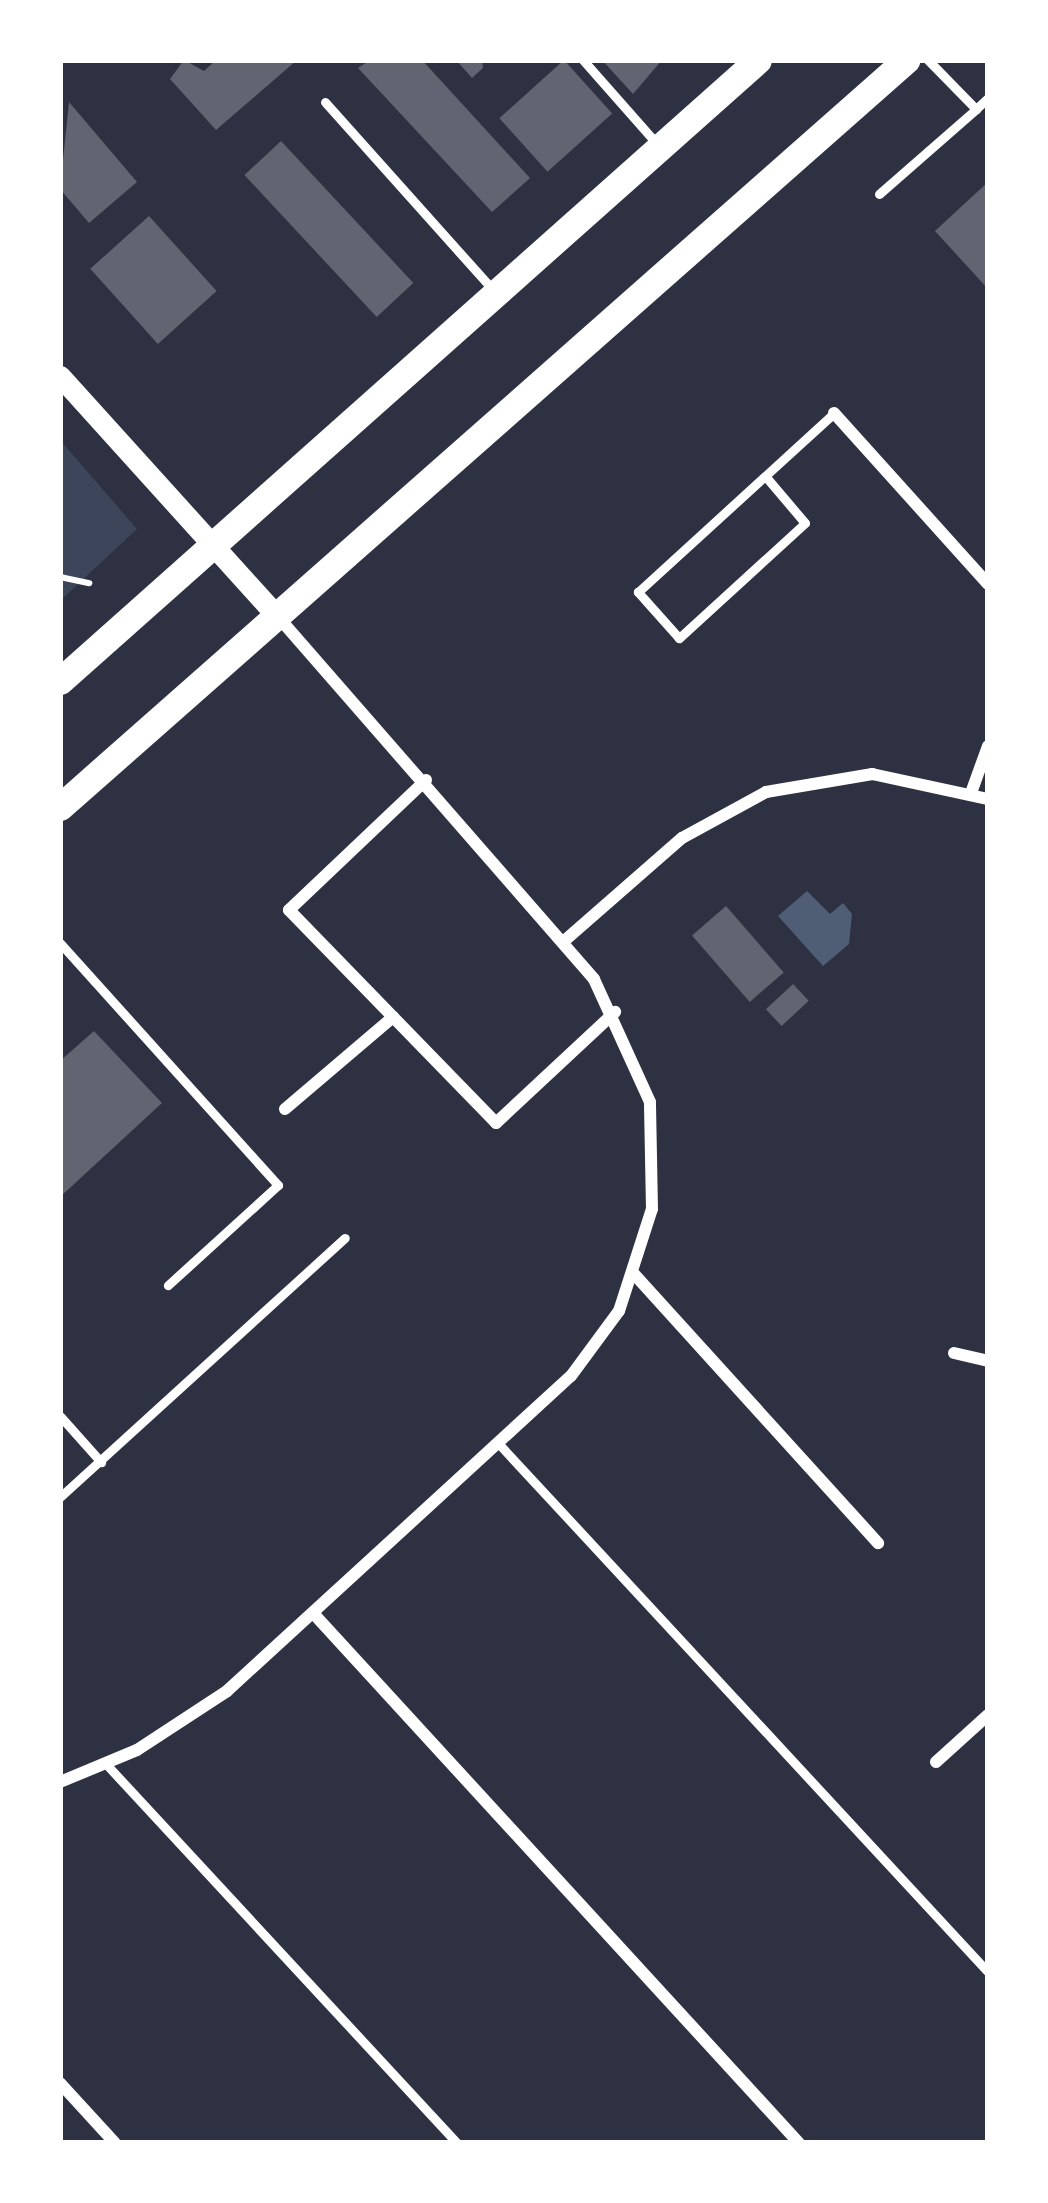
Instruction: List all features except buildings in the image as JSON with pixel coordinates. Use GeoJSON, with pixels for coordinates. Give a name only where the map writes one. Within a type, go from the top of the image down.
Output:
{"type":"FeatureCollection","features":[{"type":"Feature","properties":{"kind":"main road"},"geometry":{"type":"LineString","coordinates":[[60,682],[216,549],[758,60]]}},
{"type":"Feature","properties":{"kind":"main road"},"geometry":{"type":"LineString","coordinates":[[60,807],[906,60]]}},
{"type":"Feature","properties":{"kind":"street"},"geometry":{"type":"LineString","coordinates":[[60,376],[426,780],[563,942],[615,1012],[643,1076],[656,1156],[634,1275],[589,1356],[313,1613],[184,1723],[60,1782]]}},
{"type":"Feature","properties":{"kind":"street"},"geometry":{"type":"LineString","coordinates":[[834,413],[988,584]]}},
{"type":"Feature","properties":{"kind":"street"},"geometry":{"type":"LineString","coordinates":[[971,794],[988,746]]}},
{"type":"Feature","properties":{"kind":"street"},"geometry":{"type":"LineString","coordinates":[[563,942],[682,838],[766,792],[872,774],[988,799]]}},
{"type":"Feature","properties":{"kind":"street"},"geometry":{"type":"LineString","coordinates":[[426,780],[290,910],[496,1124],[615,1012]]}},
{"type":"Feature","properties":{"kind":"street"},"geometry":{"type":"LineString","coordinates":[[285,1109],[393,1017]]}},
{"type":"Feature","properties":{"kind":"street"},"geometry":{"type":"LineString","coordinates":[[634,1275],[878,1543]]}},
{"type":"Feature","properties":{"kind":"street"},"geometry":{"type":"LineString","coordinates":[[954,1353],[988,1361]]}},
{"type":"Feature","properties":{"kind":"street"},"geometry":{"type":"LineString","coordinates":[[313,1613],[800,2143]]}},
{"type":"Feature","properties":{"kind":"street"},"geometry":{"type":"LineString","coordinates":[[936,1762],[988,1715]]}},
{"type":"Feature","properties":{"kind":"street"},"geometry":{"type":"LineString","coordinates":[[60,2083],[115,2143]]}},
{"type":"Feature","properties":{"kind":"lane"},"geometry":{"type":"LineString","coordinates":[[583,60],[661,148]]}},
{"type":"Feature","properties":{"kind":"lane"},"geometry":{"type":"LineString","coordinates":[[928,60],[976,109]]}},
{"type":"Feature","properties":{"kind":"lane"},"geometry":{"type":"LineString","coordinates":[[879,194],[988,98]]}},
{"type":"Feature","properties":{"kind":"lane"},"geometry":{"type":"LineString","coordinates":[[325,102],[498,296]]}},
{"type":"Feature","properties":{"kind":"lane"},"geometry":{"type":"LineString","coordinates":[[766,477],[806,523],[679,638],[638,592],[834,413]]}},
{"type":"Feature","properties":{"kind":"lane"},"geometry":{"type":"LineString","coordinates":[[60,943],[278,1185],[168,1285]]}},
{"type":"Feature","properties":{"kind":"lane"},"geometry":{"type":"LineString","coordinates":[[60,1497],[345,1238]]}},
{"type":"Feature","properties":{"kind":"lane"},"geometry":{"type":"LineString","coordinates":[[60,1416],[101,1462]]}},
{"type":"Feature","properties":{"kind":"lane"},"geometry":{"type":"LineString","coordinates":[[498,1443],[988,1972]]}},
{"type":"Feature","properties":{"kind":"lane"},"geometry":{"type":"LineString","coordinates":[[106,1764],[457,2143]]}},
{"type":"Feature","properties":{"kind":"path"},"geometry":{"type":"LineString","coordinates":[[60,577],[89,583]]}},
{"type":"Feature","properties":{"kind":"shaded area"},"geometry":{"type":"Polygon","coordinates":[[[60,440],[137,529],[60,601],[60,440]]]}},
{"type":"Feature","properties":{"kind":"shaded area"},"geometry":{"type":"Polygon","coordinates":[[[807,891],[830,914],[843,903],[852,914],[849,944],[823,966],[778,916],[807,891]]]}}]}
